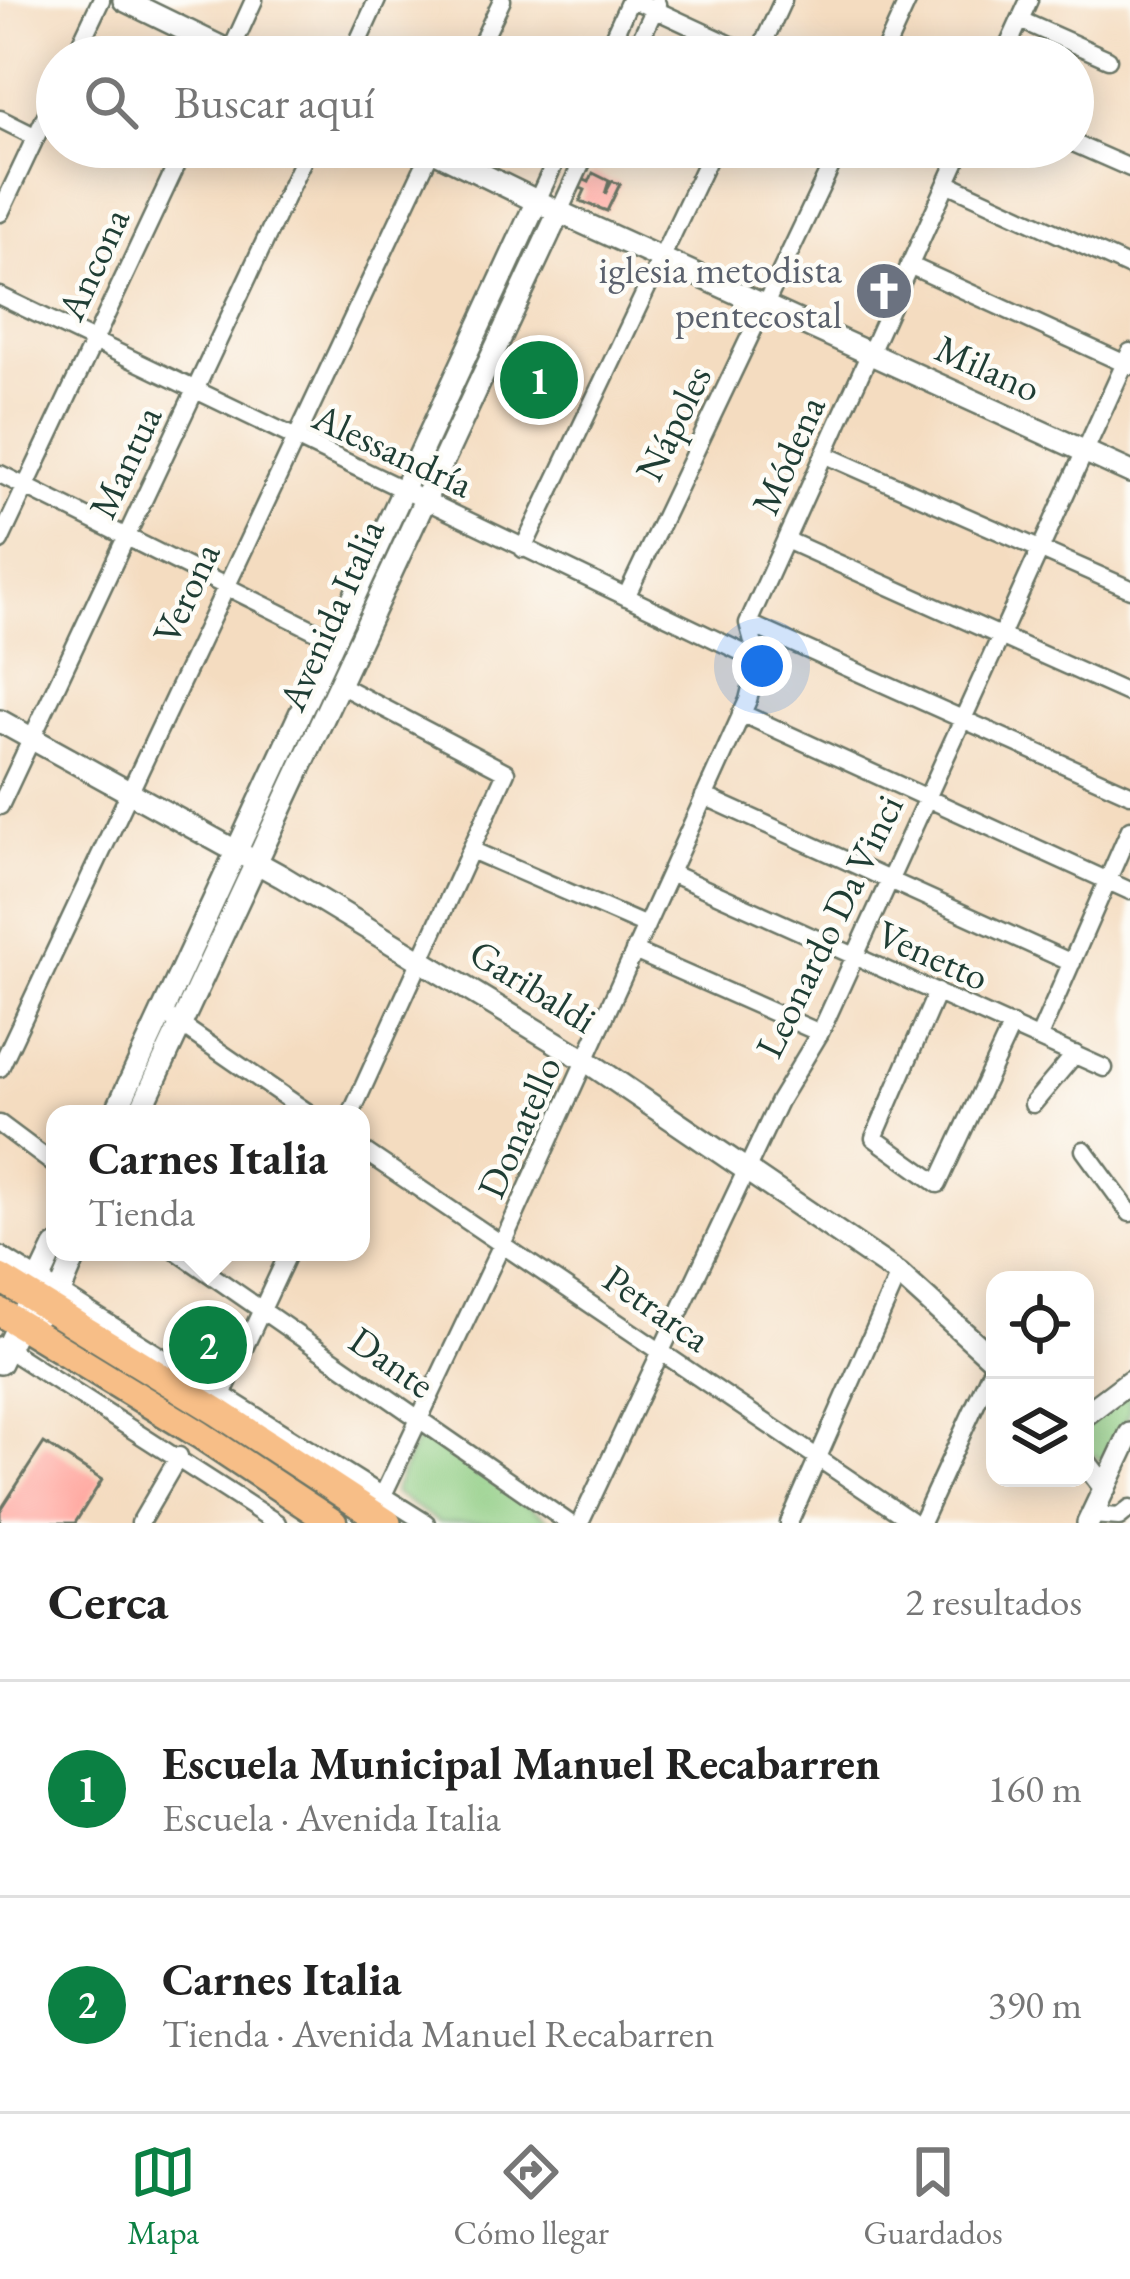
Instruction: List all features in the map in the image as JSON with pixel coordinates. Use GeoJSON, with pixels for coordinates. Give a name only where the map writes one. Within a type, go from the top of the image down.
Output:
{"type":"FeatureCollection","features":[{"type":"Feature","properties":{"kind":"main road"},"geometry":{"type":"LineString","coordinates":[[0,1278],[45,1293],[218,1412],[385,1509]]}},
{"type":"Feature","properties":{"kind":"main road"},"geometry":{"type":"LineString","coordinates":[[9,1337],[333,1523]]}},
{"type":"Feature","properties":{"kind":"street"},"geometry":{"type":"LineString","coordinates":[[84,36],[101,0]]}},
{"type":"Feature","properties":{"kind":"street"},"geometry":{"type":"LineString","coordinates":[[124,0],[195,36]]}},
{"type":"Feature","properties":{"kind":"street"},"geometry":{"type":"LineString","coordinates":[[240,36],[254,0]]}},
{"type":"Feature","properties":{"kind":"street"},"geometry":{"type":"LineString","coordinates":[[361,36],[377,0]]}},
{"type":"Feature","properties":{"kind":"street"},"geometry":{"type":"LineString","coordinates":[[485,36],[502,0]]}},
{"type":"Feature","properties":{"kind":"street"},"geometry":{"type":"LineString","coordinates":[[614,36],[632,0],[657,5],[717,36]]}},
{"type":"Feature","properties":{"kind":"street"},"geometry":{"type":"LineString","coordinates":[[767,36],[783,0]]}},
{"type":"Feature","properties":{"kind":"street"},"geometry":{"type":"LineString","coordinates":[[891,36],[908,0]]}},
{"type":"Feature","properties":{"kind":"street"},"geometry":{"type":"LineString","coordinates":[[1013,36],[1029,0]]}},
{"type":"Feature","properties":{"kind":"street"},"geometry":{"type":"LineString","coordinates":[[642,36],[657,5]]}},
{"type":"Feature","properties":{"kind":"street"},"geometry":{"type":"LineString","coordinates":[[1020,20],[1056,36]]}},
{"type":"Feature","properties":{"kind":"street"},"geometry":{"type":"LineString","coordinates":[[1094,53],[1108,59]]}},
{"type":"Feature","properties":{"kind":"street"},"geometry":{"type":"LineString","coordinates":[[0,119],[36,137],[0,213]]}},
{"type":"Feature","properties":{"kind":"street"},"geometry":{"type":"LineString","coordinates":[[1094,153],[1130,169]]}},
{"type":"Feature","properties":{"kind":"street","name":"Ancona"},"geometry":{"type":"LineString","coordinates":[[0,541],[175,168]]}},
{"type":"Feature","properties":{"kind":"street","name":"Mantua"},"geometry":{"type":"LineString","coordinates":[[0,806],[299,168]]}},
{"type":"Feature","properties":{"kind":"street","name":"Verona"},"geometry":{"type":"LineString","coordinates":[[0,1068],[421,168]]}},
{"type":"Feature","properties":{"kind":"street","name":"Milano"},"geometry":{"type":"LineString","coordinates":[[470,168],[1130,472]]}},
{"type":"Feature","properties":{"kind":"street","name":"Avenida Italia"},"geometry":{"type":"LineString","coordinates":[[144,1105],[338,684],[412,496],[552,168]]}},
{"type":"Feature","properties":{"kind":"street","name":"Avenida Italia"},"geometry":{"type":"LineString","coordinates":[[119,1105],[332,640],[412,496],[580,168]]}},
{"type":"Feature","properties":{"kind":"street"},"geometry":{"type":"LineString","coordinates":[[523,549],[704,168]]}},
{"type":"Feature","properties":{"kind":"street","name":"Nápoles"},"geometry":{"type":"LineString","coordinates":[[626,598],[829,168]]}},
{"type":"Feature","properties":{"kind":"street","name":"Módena"},"geometry":{"type":"LineString","coordinates":[[748,623],[950,168]]}},
{"type":"Feature","properties":{"kind":"street"},"geometry":{"type":"LineString","coordinates":[[946,183],[1130,267]]}},
{"type":"Feature","properties":{"kind":"street"},"geometry":{"type":"LineString","coordinates":[[909,266],[1128,361]]}},
{"type":"Feature","properties":{"kind":"street","name":"Alessandría"},"geometry":{"type":"LineString","coordinates":[[0,296],[758,660]]}},
{"type":"Feature","properties":{"kind":"street","name":"Leonardo Da Vinci"},"geometry":{"type":"LineString","coordinates":[[580,1523],[779,1101],[820,1033],[1128,361]]}},
{"type":"Feature","properties":{"kind":"street"},"geometry":{"type":"LineString","coordinates":[[824,454],[1130,589]]}},
{"type":"Feature","properties":{"kind":"street"},"geometry":{"type":"LineString","coordinates":[[0,474],[332,640]]}},
{"type":"Feature","properties":{"kind":"street"},"geometry":{"type":"LineString","coordinates":[[786,540],[1130,694]]}},
{"type":"Feature","properties":{"kind":"street"},"geometry":{"type":"LineString","coordinates":[[748,623],[758,660]]}},
{"type":"Feature","properties":{"kind":"street"},"geometry":{"type":"LineString","coordinates":[[748,623],[1130,794]]}},
{"type":"Feature","properties":{"kind":"street","name":"Donatello"},"geometry":{"type":"LineString","coordinates":[[418,1421],[742,713],[758,660]]}},
{"type":"Feature","properties":{"kind":"street"},"geometry":{"type":"LineString","coordinates":[[338,684],[506,772],[355,1105]]}},
{"type":"Feature","properties":{"kind":"street"},"geometry":{"type":"LineString","coordinates":[[742,713],[1130,890]]}},
{"type":"Feature","properties":{"kind":"street","name":"Garibaldi"},"geometry":{"type":"LineString","coordinates":[[0,721],[258,863],[585,1060],[899,1274],[986,1354]]}},
{"type":"Feature","properties":{"kind":"street"},"geometry":{"type":"LineString","coordinates":[[704,796],[1072,963]]}},
{"type":"Feature","properties":{"kind":"street"},"geometry":{"type":"LineString","coordinates":[[1039,1037],[1130,829]]}},
{"type":"Feature","properties":{"kind":"street"},"geometry":{"type":"LineString","coordinates":[[471,850],[646,926]]}},
{"type":"Feature","properties":{"kind":"street","name":"Venetto"},"geometry":{"type":"LineString","coordinates":[[670,873],[1104,1068]]}},
{"type":"Feature","properties":{"kind":"street"},"geometry":{"type":"LineString","coordinates":[[634,951],[820,1033]]}},
{"type":"Feature","properties":{"kind":"street"},"geometry":{"type":"LineString","coordinates":[[937,992],[874,1138],[938,1184],[1012,1025]]}},
{"type":"Feature","properties":{"kind":"street"},"geometry":{"type":"LineString","coordinates":[[162,1012],[297,1105]]}},
{"type":"Feature","properties":{"kind":"street"},"geometry":{"type":"LineString","coordinates":[[1033,1104],[1075,1054]]}},
{"type":"Feature","properties":{"kind":"street"},"geometry":{"type":"LineString","coordinates":[[0,1124],[46,1158]]}},
{"type":"Feature","properties":{"kind":"street"},"geometry":{"type":"LineString","coordinates":[[1084,1150],[1130,1213]]}},
{"type":"Feature","properties":{"kind":"street","name":"Petrarca"},"geometry":{"type":"LineString","coordinates":[[370,1155],[918,1523]]}},
{"type":"Feature","properties":{"kind":"street"},"geometry":{"type":"LineString","coordinates":[[0,1255],[45,1293],[223,1393],[385,1509],[426,1523]]}},
{"type":"Feature","properties":{"kind":"street"},"geometry":{"type":"LineString","coordinates":[[45,1293],[52,1261]]}},
{"type":"Feature","properties":{"kind":"street"},"geometry":{"type":"LineString","coordinates":[[70,1261],[9,1337],[277,1523]]}},
{"type":"Feature","properties":{"kind":"street","name":"Dante"},"geometry":{"type":"LineString","coordinates":[[191,1261],[569,1523]]}},
{"type":"Feature","properties":{"kind":"street"},"geometry":{"type":"LineString","coordinates":[[223,1393],[285,1261]]}},
{"type":"Feature","properties":{"kind":"street"},"geometry":{"type":"LineString","coordinates":[[789,1523],[899,1274]]}},
{"type":"Feature","properties":{"kind":"street"},"geometry":{"type":"LineString","coordinates":[[918,1523],[987,1379]]}},
{"type":"Feature","properties":{"kind":"street"},"geometry":{"type":"LineString","coordinates":[[1094,1408],[1130,1381]]}},
{"type":"Feature","properties":{"kind":"street"},"geometry":{"type":"LineString","coordinates":[[385,1509],[418,1421]]}},
{"type":"Feature","properties":{"kind":"street"},"geometry":{"type":"LineString","coordinates":[[1130,1434],[1090,1519],[1119,1517],[1130,1508]]}},
{"type":"Feature","properties":{"kind":"street"},"geometry":{"type":"LineString","coordinates":[[140,1523],[179,1456]]}},
{"type":"Feature","properties":{"kind":"street"},"geometry":{"type":"LineString","coordinates":[[1094,1474],[1105,1488]]}},
{"type":"Feature","properties":{"kind":"green space"},"geometry":{"type":"Polygon","coordinates":[[[1130,1385],[1130,1412],[1105,1464],[1094,1455],[1094,1419],[1130,1385]]]}},
{"type":"Feature","properties":{"kind":"green space"},"geometry":{"type":"Polygon","coordinates":[[[420,1431],[553,1523],[439,1523],[393,1492],[420,1431]]]}},
{"type":"Feature","properties":{"kind":"building"},"geometry":{"type":"Polygon","coordinates":[[[593,173],[609,181],[605,194],[612,181],[620,184],[607,211],[580,201],[585,190],[576,186],[580,178],[589,182],[593,173]]]}},
{"type":"Feature","properties":{"kind":"building"},"geometry":{"type":"Polygon","coordinates":[[[44,1443],[102,1480],[75,1523],[0,1523],[0,1511],[44,1443]]]}},
{"type":"Feature","properties":{"kind":"place","name":"iglesia metodista pentecostal"},"geometry":{"type":"Point","coordinates":[884,291]}},
{"type":"Feature","properties":{"kind":"place","name":"Escuela Municipal Manuel Recabarren"},"geometry":{"type":"Point","coordinates":[539,380]}},
{"type":"Feature","properties":{"kind":"place","name":"Carnes Italia"},"geometry":{"type":"Point","coordinates":[208,1345]}}]}
